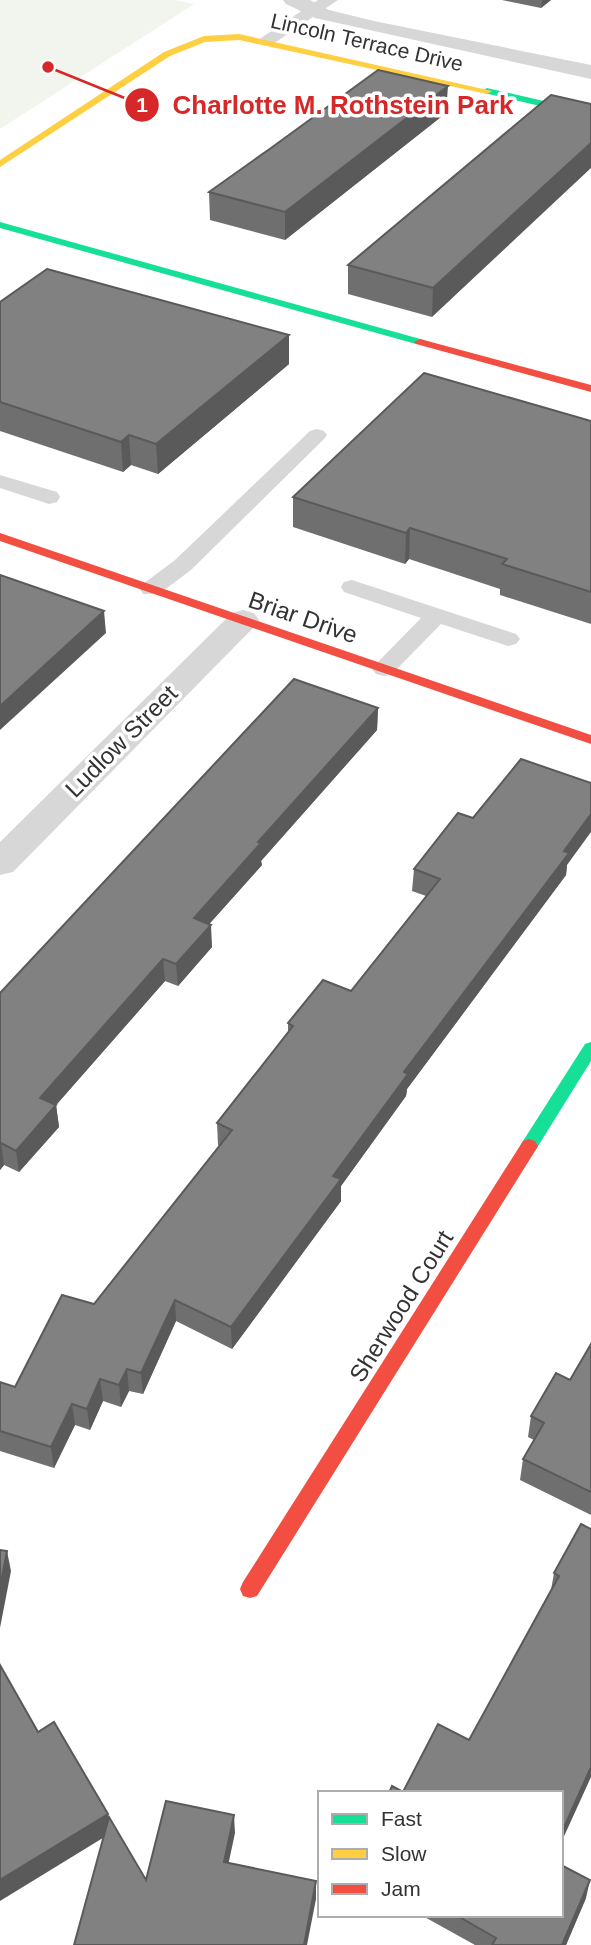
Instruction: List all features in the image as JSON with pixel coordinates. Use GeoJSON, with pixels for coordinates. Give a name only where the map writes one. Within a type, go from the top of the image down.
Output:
{"type":"FeatureCollection","features":[{"type":"Feature","properties":{"kind":"street"},"geometry":{"type":"LineString","coordinates":[[311,3],[374,27],[591,72]]}},
{"type":"Feature","properties":{"kind":"street","name":"Lincoln Terrace Drive"},"geometry":{"type":"LineString","coordinates":[[0,164],[167,54],[189,42],[216,35],[238,35],[267,41],[591,115]]}},
{"type":"Feature","properties":{"kind":"street"},"geometry":{"type":"LineString","coordinates":[[0,225],[591,389]]}},
{"type":"Feature","properties":{"kind":"street","name":"Briar Drive"},"geometry":{"type":"LineString","coordinates":[[0,537],[591,740]]}},
{"type":"Feature","properties":{"kind":"street","name":"Ludlow Street"},"geometry":{"type":"LineString","coordinates":[[0,863],[243,620]]}},
{"type":"Feature","properties":{"kind":"street","name":"Sherwood Court"},"geometry":{"type":"LineString","coordinates":[[250,1589],[591,1048]]}},
{"type":"Feature","properties":{"kind":"lane"},"geometry":{"type":"LineString","coordinates":[[267,41],[311,3]]}},
{"type":"Feature","properties":{"kind":"lane"},"geometry":{"type":"LineString","coordinates":[[152,589],[183,565],[317,435]]}},
{"type":"Feature","properties":{"kind":"lane"},"geometry":{"type":"LineString","coordinates":[[0,481],[49,497]]}},
{"type":"Feature","properties":{"kind":"lane"},"geometry":{"type":"LineString","coordinates":[[352,587],[508,639]]}},
{"type":"Feature","properties":{"kind":"lane"},"geometry":{"type":"LineString","coordinates":[[384,669],[437,615]]}},
{"type":"Feature","properties":{"kind":"shaded area"},"geometry":{"type":"Polygon","coordinates":[[[0,0],[174,0],[194,4],[0,129],[0,0]]]}},
{"type":"Feature","properties":{"kind":"building"},"geometry":{"type":"Polygon","coordinates":[[[378,70],[448,86],[285,212],[209,192],[271,148],[378,70]]]}},
{"type":"Feature","properties":{"kind":"building"},"geometry":{"type":"Polygon","coordinates":[[[551,95],[591,104],[591,143],[433,288],[348,265],[551,95]]]}},
{"type":"Feature","properties":{"kind":"building"},"geometry":{"type":"Polygon","coordinates":[[[47,269],[289,335],[156,444],[129,435],[121,442],[0,402],[0,302],[47,269]]]}},
{"type":"Feature","properties":{"kind":"building"},"geometry":{"type":"Polygon","coordinates":[[[424,373],[591,421],[591,592],[502,564],[507,559],[410,528],[406,533],[293,497],[424,373]]]}},
{"type":"Feature","properties":{"kind":"building"},"geometry":{"type":"Polygon","coordinates":[[[0,575],[104,611],[0,706],[0,575]]]}},
{"type":"Feature","properties":{"kind":"building"},"geometry":{"type":"Polygon","coordinates":[[[294,679],[378,708],[194,918],[211,925],[176,964],[163,959],[40,1098],[56,1105],[16,1151],[0,1144],[0,993],[294,679]]]}},
{"type":"Feature","properties":{"kind":"building"},"geometry":{"type":"Polygon","coordinates":[[[521,759],[591,783],[591,814],[564,851],[569,853],[404,1072],[408,1074],[333,1176],[341,1179],[231,1327],[175,1300],[141,1373],[127,1369],[119,1385],[100,1379],[87,1409],[72,1404],[51,1447],[0,1431],[0,1382],[15,1387],[62,1295],[94,1304],[232,1130],[217,1123],[293,1026],[288,1023],[323,980],[351,991],[440,879],[414,869],[458,813],[473,818],[521,759]]]}},
{"type":"Feature","properties":{"kind":"building"},"geometry":{"type":"Polygon","coordinates":[[[591,1344],[591,1492],[523,1459],[544,1423],[531,1416],[556,1373],[570,1380],[591,1344]]]}},
{"type":"Feature","properties":{"kind":"building"},"geometry":{"type":"Polygon","coordinates":[[[581,1524],[591,1529],[591,1767],[563,1830],[563,1791],[404,1791],[438,1724],[469,1740],[559,1576],[554,1573],[581,1524]]]}},
{"type":"Feature","properties":{"kind":"building"},"geometry":{"type":"Polygon","coordinates":[[[0,1550],[7,1551],[0,1587],[0,1550]]]}},
{"type":"Feature","properties":{"kind":"building"},"geometry":{"type":"Polygon","coordinates":[[[0,1665],[38,1732],[54,1722],[108,1814],[0,1880],[0,1665]]]}},
{"type":"Feature","properties":{"kind":"building"},"geometry":{"type":"Polygon","coordinates":[[[166,1801],[234,1815],[224,1862],[316,1881],[304,1945],[74,1945],[109,1817],[146,1880],[166,1801]]]}},
{"type":"Feature","properties":{"kind":"building"},"geometry":{"type":"Polygon","coordinates":[[[563,1866],[590,1880],[562,1945],[492,1945],[496,1938],[459,1917],[563,1917],[563,1866]]]}},
{"type":"Feature","properties":{"kind":"traffic: fast"},"geometry":{"type":"LineString","coordinates":[[487,91],[591,115]]}},
{"type":"Feature","properties":{"kind":"traffic: fast"},"geometry":{"type":"LineString","coordinates":[[0,225],[420,342]]}},
{"type":"Feature","properties":{"kind":"traffic: fast"},"geometry":{"type":"LineString","coordinates":[[529,1146],[591,1048]]}},
{"type":"Feature","properties":{"kind":"traffic: slow"},"geometry":{"type":"LineString","coordinates":[[0,164],[167,54],[204,39],[239,37],[487,91]]}},
{"type":"Feature","properties":{"kind":"traffic: jam"},"geometry":{"type":"LineString","coordinates":[[420,342],[591,389]]}},
{"type":"Feature","properties":{"kind":"traffic: jam"},"geometry":{"type":"LineString","coordinates":[[0,537],[591,740]]}},
{"type":"Feature","properties":{"kind":"traffic: jam"},"geometry":{"type":"LineString","coordinates":[[250,1589],[529,1146]]}},
{"type":"Feature","properties":{"kind":"place","name":"Charlotte M. Rothstein Park"},"geometry":{"type":"Point","coordinates":[48,67]}}]}
